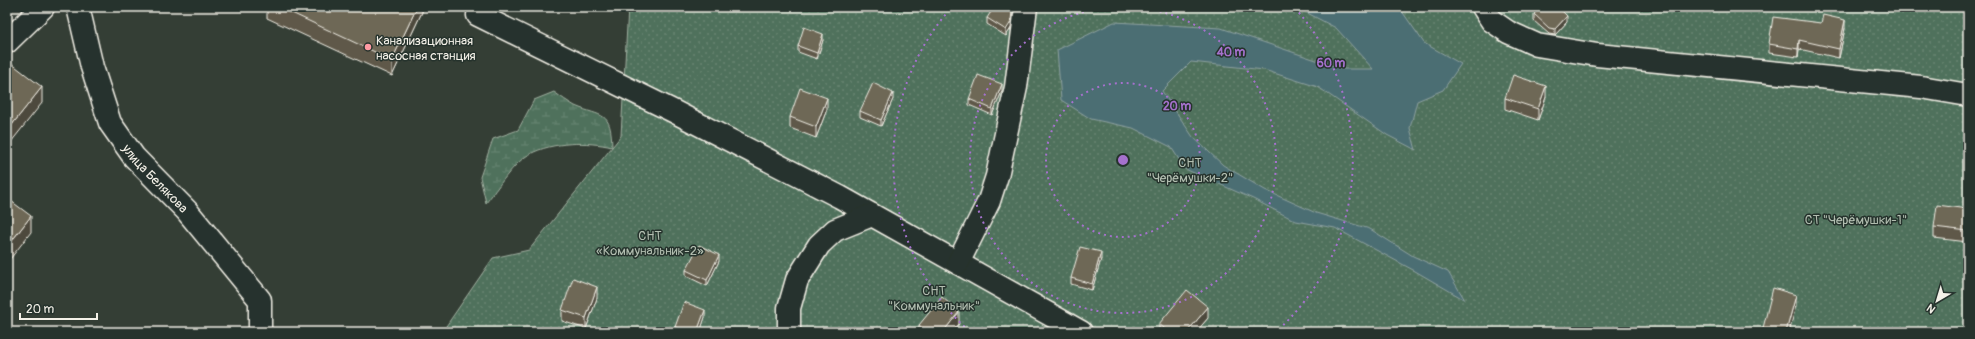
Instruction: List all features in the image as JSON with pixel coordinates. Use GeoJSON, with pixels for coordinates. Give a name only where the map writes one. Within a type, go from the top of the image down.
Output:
{"type":"FeatureCollection","features":[{"type":"Feature","properties":{"kind":"street"},"geometry":{"type":"LineString","coordinates":[[7,42],[43,7]]}},
{"type":"Feature","properties":{"kind":"street","name":"улица Белякова"},"geometry":{"type":"LineString","coordinates":[[78,7],[92,67],[110,123],[134,157],[187,211],[260,300],[260,332]]}},
{"type":"Feature","properties":{"kind":"street"},"geometry":{"type":"LineString","coordinates":[[958,263],[989,201],[997,176],[1016,87],[1026,7]]}},
{"type":"Feature","properties":{"kind":"street"},"geometry":{"type":"LineString","coordinates":[[1483,7],[1492,21],[1508,32],[1537,45],[1597,55],[1921,87],[1968,94]]}},
{"type":"Feature","properties":{"kind":"street"},"geometry":{"type":"LineString","coordinates":[[478,15],[673,111],[840,197],[1081,332]]}},
{"type":"Feature","properties":{"kind":"street"},"geometry":{"type":"LineString","coordinates":[[789,332],[789,308],[797,280],[819,246],[835,230],[872,215]]}},
{"type":"Feature","properties":{"kind":"green space","name":"СНТ \"Черёмушки-2\""},"geometry":{"type":"Polygon","coordinates":[[[628,7],[1968,7],[1968,332],[442,332],[493,258],[529,250],[621,136],[628,7]]]}},
{"type":"Feature","properties":{"kind":"green space"},"geometry":{"type":"Polygon","coordinates":[[[554,92],[575,106],[604,117],[610,127],[612,147],[581,143],[549,147],[530,154],[518,163],[506,176],[486,203],[480,177],[493,139],[518,130],[534,100],[554,92]]]}},
{"type":"Feature","properties":{"kind":"water"},"geometry":{"type":"Polygon","coordinates":[[[1296,7],[1399,7],[1424,43],[1461,64],[1443,90],[1417,101],[1410,128],[1416,150],[1387,135],[1318,87],[1264,70],[1191,62],[1162,91],[1193,137],[1223,165],[1265,190],[1316,213],[1370,229],[1413,256],[1448,272],[1465,300],[1335,228],[1296,221],[1253,199],[1185,169],[1171,147],[1133,128],[1091,119],[1061,100],[1057,50],[1114,22],[1221,28],[1343,69],[1373,69],[1336,28],[1296,7]]]}},
{"type":"Feature","properties":{"kind":"building","name":"Канализационная насосная станция"},"geometry":{"type":"Polygon","coordinates":[[[279,7],[417,7],[392,60],[279,7]]]}},
{"type":"Feature","properties":{"kind":"building"},"geometry":{"type":"Polygon","coordinates":[[[994,7],[1008,7],[1012,10],[1011,22],[1006,30],[987,18],[994,7]]]}},
{"type":"Feature","properties":{"kind":"building"},"geometry":{"type":"Polygon","coordinates":[[[1541,7],[1558,7],[1567,16],[1555,29],[1549,28],[1534,14],[1541,7]]]}},
{"type":"Feature","properties":{"kind":"building"},"geometry":{"type":"Polygon","coordinates":[[[1823,15],[1845,20],[1839,49],[1799,40],[1798,49],[1769,44],[1773,17],[1821,23],[1823,15]]]}},
{"type":"Feature","properties":{"kind":"building"},"geometry":{"type":"Polygon","coordinates":[[[804,27],[823,34],[817,53],[798,46],[804,27]]]}},
{"type":"Feature","properties":{"kind":"building"},"geometry":{"type":"Polygon","coordinates":[[[1968,50],[1968,72],[1966,71],[1968,50]]]}},
{"type":"Feature","properties":{"kind":"building"},"geometry":{"type":"Polygon","coordinates":[[[7,60],[42,87],[7,131],[7,60]]]}},
{"type":"Feature","properties":{"kind":"building"},"geometry":{"type":"Polygon","coordinates":[[[978,75],[1002,84],[992,109],[969,99],[978,75]]]}},
{"type":"Feature","properties":{"kind":"building"},"geometry":{"type":"Polygon","coordinates":[[[1513,75],[1546,86],[1538,109],[1505,98],[1513,75]]]}},
{"type":"Feature","properties":{"kind":"building"},"geometry":{"type":"Polygon","coordinates":[[[873,83],[893,93],[881,120],[860,111],[873,83]]]}},
{"type":"Feature","properties":{"kind":"building"},"geometry":{"type":"Polygon","coordinates":[[[800,88],[827,98],[816,127],[790,117],[800,88]]]}},
{"type":"Feature","properties":{"kind":"building"},"geometry":{"type":"Polygon","coordinates":[[[7,198],[31,216],[7,247],[7,198]]]}},
{"type":"Feature","properties":{"kind":"building"},"geometry":{"type":"Polygon","coordinates":[[[1937,205],[1968,209],[1968,231],[1934,227],[1937,205]]]}},
{"type":"Feature","properties":{"kind":"building"},"geometry":{"type":"Polygon","coordinates":[[[699,245],[719,255],[707,280],[686,270],[699,245]]]}},
{"type":"Feature","properties":{"kind":"building"},"geometry":{"type":"Polygon","coordinates":[[[1080,247],[1101,252],[1092,284],[1071,278],[1080,247]]]}},
{"type":"Feature","properties":{"kind":"building"},"geometry":{"type":"Polygon","coordinates":[[[573,278],[597,287],[586,318],[562,310],[573,278]]]}},
{"type":"Feature","properties":{"kind":"building"},"geometry":{"type":"Polygon","coordinates":[[[1773,288],[1796,295],[1786,332],[1762,332],[1773,288]]]}},
{"type":"Feature","properties":{"kind":"building"},"geometry":{"type":"Polygon","coordinates":[[[1187,290],[1208,307],[1187,332],[1169,332],[1159,324],[1187,290]]]}},
{"type":"Feature","properties":{"kind":"building"},"geometry":{"type":"Polygon","coordinates":[[[942,297],[959,312],[943,332],[927,332],[919,325],[942,297]]]}},
{"type":"Feature","properties":{"kind":"building"},"geometry":{"type":"Polygon","coordinates":[[[684,302],[705,310],[697,332],[688,332],[675,327],[684,302]]]}},
{"type":"Feature","properties":{"kind":"building"},"geometry":{"type":"Polygon","coordinates":[[[1255,329],[1261,332],[1254,332],[1255,329]]]}},
{"type":"Feature","properties":{"kind":"place","name":"Канализационная насосная станция"},"geometry":{"type":"Point","coordinates":[368,47]}},
{"type":"Feature","properties":{"kind":"park label","name":"СТ \"Черёмушки-1\""},"geometry":{"type":"Point","coordinates":[1856,219]}},
{"type":"Feature","properties":{"kind":"park label","name":"СНТ «Коммунальник-2»"},"geometry":{"type":"Point","coordinates":[650,242]}},
{"type":"Feature","properties":{"kind":"park label","name":"СНТ \"Коммунальник\""},"geometry":{"type":"Point","coordinates":[934,298]}}]}
